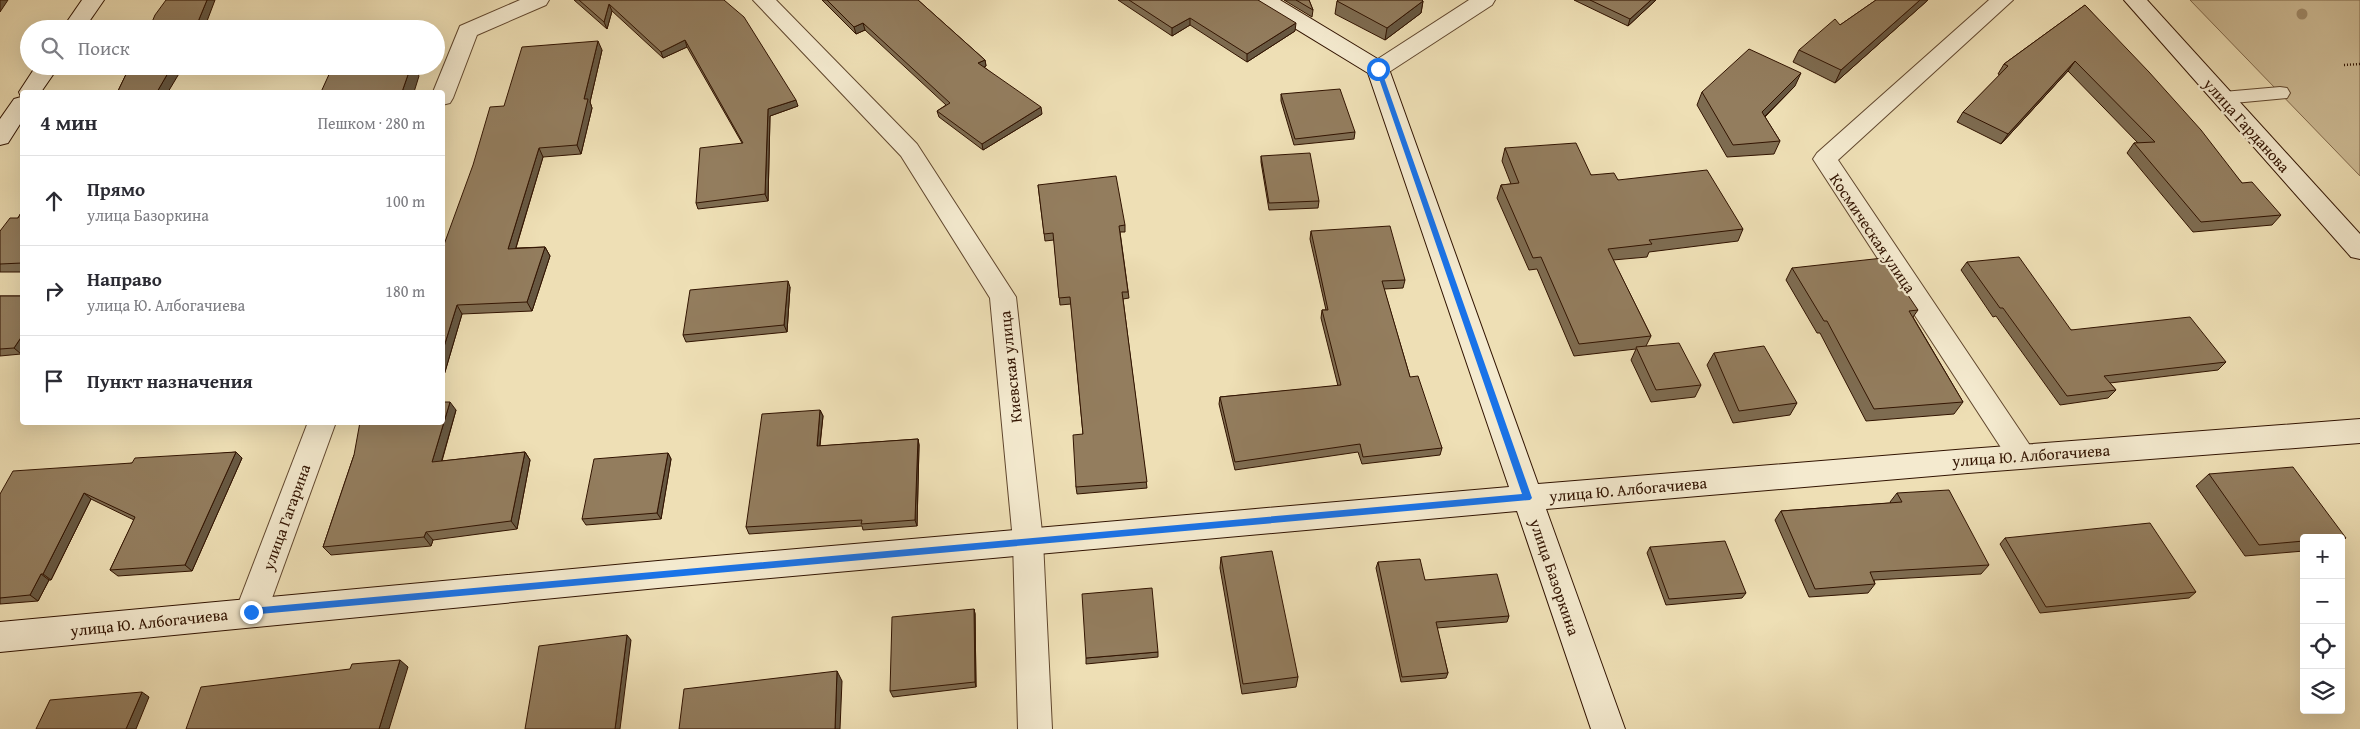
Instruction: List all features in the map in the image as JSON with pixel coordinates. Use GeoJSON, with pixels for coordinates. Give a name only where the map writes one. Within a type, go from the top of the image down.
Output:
{"type":"FeatureCollection","features":[{"type":"Feature","properties":{"kind":"street"},"geometry":{"type":"LineString","coordinates":[[80,20],[93,0]]}},
{"type":"Feature","properties":{"kind":"street"},"geometry":{"type":"LineString","coordinates":[[445,90],[468,31],[538,0]]}},
{"type":"Feature","properties":{"kind":"street","name":"Киевская улица"},"geometry":{"type":"LineString","coordinates":[[764,0],[909,150],[1003,297],[1028,541],[1035,729]]}},
{"type":"Feature","properties":{"kind":"street"},"geometry":{"type":"LineString","coordinates":[[1264,0],[1378,69],[1484,0]]}},
{"type":"Feature","properties":{"kind":"street","name":"Космическая улица"},"geometry":{"type":"LineString","coordinates":[[2002,0],[1825,159],[2021,455]]}},
{"type":"Feature","properties":{"kind":"street","name":"улица Гарданова"},"geometry":{"type":"LineString","coordinates":[[2135,0],[2360,250]]}},
{"type":"Feature","properties":{"kind":"street","name":"улица Базоркина"},"geometry":{"type":"LineString","coordinates":[[1378,69],[1608,729]]}},
{"type":"Feature","properties":{"kind":"street"},"geometry":{"type":"LineString","coordinates":[[31,90],[42,75]]}},
{"type":"Feature","properties":{"kind":"street"},"geometry":{"type":"LineString","coordinates":[[0,137],[20,107]]}},
{"type":"Feature","properties":{"kind":"street","name":"улица Гагарина"},"geometry":{"type":"LineString","coordinates":[[251,612],[321,425]]}},
{"type":"Feature","properties":{"kind":"street","name":"улица Ю. Албогачиева"},"geometry":{"type":"LineString","coordinates":[[0,637],[251,612],[1028,541],[2021,455],[2360,431]]}},
{"type":"Feature","properties":{"kind":"lane"},"geometry":{"type":"LineString","coordinates":[[2223,98],[2280,94]]}},
{"type":"Feature","properties":{"kind":"path"},"geometry":{"type":"LineString","coordinates":[[2344,65],[2360,64]]}},
{"type":"Feature","properties":{"kind":"shaded area"},"geometry":{"type":"Polygon","coordinates":[[[2190,0],[2360,0],[2360,176],[2190,0]]]}},
{"type":"Feature","properties":{"kind":"building"},"geometry":{"type":"Polygon","coordinates":[[[166,0],[207,0],[199,20],[153,20],[166,0]]]}},
{"type":"Feature","properties":{"kind":"building"},"geometry":{"type":"Polygon","coordinates":[[[579,0],[724,0],[744,17],[796,100],[768,109],[765,194],[696,203],[700,148],[743,143],[685,40],[661,52],[609,4],[604,22],[579,0]]]}},
{"type":"Feature","properties":{"kind":"building"},"geometry":{"type":"Polygon","coordinates":[[[827,0],[918,0],[985,60],[978,63],[1041,107],[982,144],[937,111],[950,103],[863,23],[854,27],[827,0]]]}},
{"type":"Feature","properties":{"kind":"building"},"geometry":{"type":"Polygon","coordinates":[[[1129,0],[1258,0],[1296,23],[1247,54],[1190,18],[1172,28],[1129,0]]]}},
{"type":"Feature","properties":{"kind":"building"},"geometry":{"type":"Polygon","coordinates":[[[1296,0],[1309,0],[1313,10],[1296,0]]]}},
{"type":"Feature","properties":{"kind":"building"},"geometry":{"type":"Polygon","coordinates":[[[1338,0],[1422,0],[1423,1],[1387,28],[1338,0]]]}},
{"type":"Feature","properties":{"kind":"building"},"geometry":{"type":"Polygon","coordinates":[[[1590,0],[1651,0],[1630,19],[1590,0]]]}},
{"type":"Feature","properties":{"kind":"building"},"geometry":{"type":"Polygon","coordinates":[[[1876,0],[1920,0],[1841,70],[1799,50],[1835,19],[1840,25],[1876,0]]]}},
{"type":"Feature","properties":{"kind":"building"},"geometry":{"type":"Polygon","coordinates":[[[2085,5],[2201,130],[2242,183],[2252,182],[2281,215],[2201,222],[2134,143],[2155,142],[2075,61],[2008,134],[1963,112],[2008,66],[2004,64],[2085,5]]]}},
{"type":"Feature","properties":{"kind":"building"},"geometry":{"type":"Polygon","coordinates":[[[598,41],[584,99],[588,99],[577,145],[539,148],[508,249],[545,247],[527,302],[457,305],[445,343],[445,242],[473,165],[490,107],[504,106],[522,47],[598,41]]]}},
{"type":"Feature","properties":{"kind":"building"},"geometry":{"type":"Polygon","coordinates":[[[1749,49],[1801,73],[1762,112],[1780,141],[1733,145],[1702,92],[1749,49]]]}},
{"type":"Feature","properties":{"kind":"building"},"geometry":{"type":"Polygon","coordinates":[[[126,75],[167,75],[158,90],[118,90],[126,75]]]}},
{"type":"Feature","properties":{"kind":"building"},"geometry":{"type":"Polygon","coordinates":[[[329,75],[408,75],[403,90],[322,90],[329,75]]]}},
{"type":"Feature","properties":{"kind":"building"},"geometry":{"type":"Polygon","coordinates":[[[1340,89],[1355,132],[1295,139],[1281,94],[1340,89]]]}},
{"type":"Feature","properties":{"kind":"building"},"geometry":{"type":"Polygon","coordinates":[[[1576,143],[1591,175],[1614,173],[1618,180],[1707,170],[1743,229],[1649,240],[1652,244],[1608,249],[1651,336],[1579,344],[1541,257],[1533,258],[1501,185],[1519,183],[1505,148],[1576,143]]]}},
{"type":"Feature","properties":{"kind":"building"},"geometry":{"type":"Polygon","coordinates":[[[1310,153],[1319,201],[1269,203],[1261,156],[1310,153]]]}},
{"type":"Feature","properties":{"kind":"building"},"geometry":{"type":"Polygon","coordinates":[[[1116,176],[1125,225],[1119,226],[1128,292],[1122,292],[1147,482],[1076,487],[1073,435],[1083,434],[1070,297],[1059,298],[1053,233],[1044,234],[1038,185],[1116,176]]]}},
{"type":"Feature","properties":{"kind":"building"},"geometry":{"type":"Polygon","coordinates":[[[20,214],[20,263],[0,264],[0,231],[10,218],[18,218],[20,214]]]}},
{"type":"Feature","properties":{"kind":"building"},"geometry":{"type":"Polygon","coordinates":[[[1390,226],[1405,280],[1382,281],[1410,377],[1418,376],[1442,448],[1363,457],[1360,444],[1235,462],[1220,397],[1341,385],[1322,310],[1328,310],[1311,231],[1390,226]]]}},
{"type":"Feature","properties":{"kind":"building"},"geometry":{"type":"Polygon","coordinates":[[[2019,257],[2071,330],[2190,317],[2226,362],[2104,376],[2116,390],[2067,396],[1967,262],[2019,257]]]}},
{"type":"Feature","properties":{"kind":"building"},"geometry":{"type":"Polygon","coordinates":[[[1883,258],[1918,310],[1909,311],[1963,402],[1874,409],[1827,321],[1824,321],[1792,268],[1883,258]]]}},
{"type":"Feature","properties":{"kind":"building"},"geometry":{"type":"Polygon","coordinates":[[[788,281],[784,325],[683,335],[690,290],[788,281]]]}},
{"type":"Feature","properties":{"kind":"building"},"geometry":{"type":"Polygon","coordinates":[[[0,296],[20,296],[20,339],[14,348],[0,349],[0,296]]]}},
{"type":"Feature","properties":{"kind":"building"},"geometry":{"type":"Polygon","coordinates":[[[1679,343],[1701,385],[1656,390],[1636,347],[1679,343]]]}},
{"type":"Feature","properties":{"kind":"building"},"geometry":{"type":"Polygon","coordinates":[[[1764,346],[1797,403],[1739,411],[1714,353],[1764,346]]]}},
{"type":"Feature","properties":{"kind":"building"},"geometry":{"type":"Polygon","coordinates":[[[445,402],[450,402],[445,419],[445,402]]]}},
{"type":"Feature","properties":{"kind":"building"},"geometry":{"type":"Polygon","coordinates":[[[820,410],[817,446],[918,439],[915,520],[861,524],[862,520],[746,527],[762,414],[820,410]]]}},
{"type":"Feature","properties":{"kind":"building"},"geometry":{"type":"Polygon","coordinates":[[[359,425],[443,425],[432,462],[525,452],[511,521],[426,532],[424,537],[323,547],[354,455],[359,425]]]}},
{"type":"Feature","properties":{"kind":"building"},"geometry":{"type":"Polygon","coordinates":[[[236,452],[185,565],[110,570],[135,517],[84,493],[43,574],[41,574],[30,595],[0,598],[0,494],[13,471],[132,463],[135,458],[236,452]]]}},
{"type":"Feature","properties":{"kind":"building"},"geometry":{"type":"Polygon","coordinates":[[[668,453],[657,513],[582,519],[594,459],[668,453]]]}},
{"type":"Feature","properties":{"kind":"building"},"geometry":{"type":"Polygon","coordinates":[[[2293,467],[2343,534],[2300,534],[2300,541],[2259,545],[2209,474],[2293,467]]]}},
{"type":"Feature","properties":{"kind":"building"},"geometry":{"type":"Polygon","coordinates":[[[1949,490],[1989,565],[1870,572],[1875,584],[1815,589],[1781,511],[1902,502],[1897,493],[1949,490]]]}},
{"type":"Feature","properties":{"kind":"building"},"geometry":{"type":"Polygon","coordinates":[[[2150,523],[2196,592],[2046,607],[2005,538],[2150,523]]]}},
{"type":"Feature","properties":{"kind":"building"},"geometry":{"type":"Polygon","coordinates":[[[1725,541],[1746,593],[1669,599],[1650,547],[1725,541]]]}},
{"type":"Feature","properties":{"kind":"building"},"geometry":{"type":"Polygon","coordinates":[[[1272,551],[1298,677],[1243,684],[1221,557],[1272,551]]]}},
{"type":"Feature","properties":{"kind":"building"},"geometry":{"type":"Polygon","coordinates":[[[1420,559],[1425,580],[1497,574],[1509,616],[1436,622],[1448,673],[1402,677],[1378,562],[1420,559]]]}},
{"type":"Feature","properties":{"kind":"building"},"geometry":{"type":"Polygon","coordinates":[[[1152,588],[1158,652],[1086,658],[1082,594],[1152,588]]]}},
{"type":"Feature","properties":{"kind":"building"},"geometry":{"type":"Polygon","coordinates":[[[974,609],[975,682],[890,691],[892,617],[974,609]]]}},
{"type":"Feature","properties":{"kind":"building"},"geometry":{"type":"Polygon","coordinates":[[[627,635],[615,729],[525,729],[539,646],[627,635]]]}},
{"type":"Feature","properties":{"kind":"building"},"geometry":{"type":"Polygon","coordinates":[[[400,660],[379,729],[186,729],[201,687],[350,669],[352,664],[400,660]]]}},
{"type":"Feature","properties":{"kind":"building"},"geometry":{"type":"Polygon","coordinates":[[[837,671],[835,729],[679,729],[684,689],[837,671]]]}},
{"type":"Feature","properties":{"kind":"building"},"geometry":{"type":"Polygon","coordinates":[[[142,692],[126,729],[36,729],[50,700],[142,692]]]}},
{"type":"Feature","properties":{"kind":"route"},"geometry":{"type":"LineString","coordinates":[[251,612],[1028,541],[1527,498],[1378,69]]}}]}
